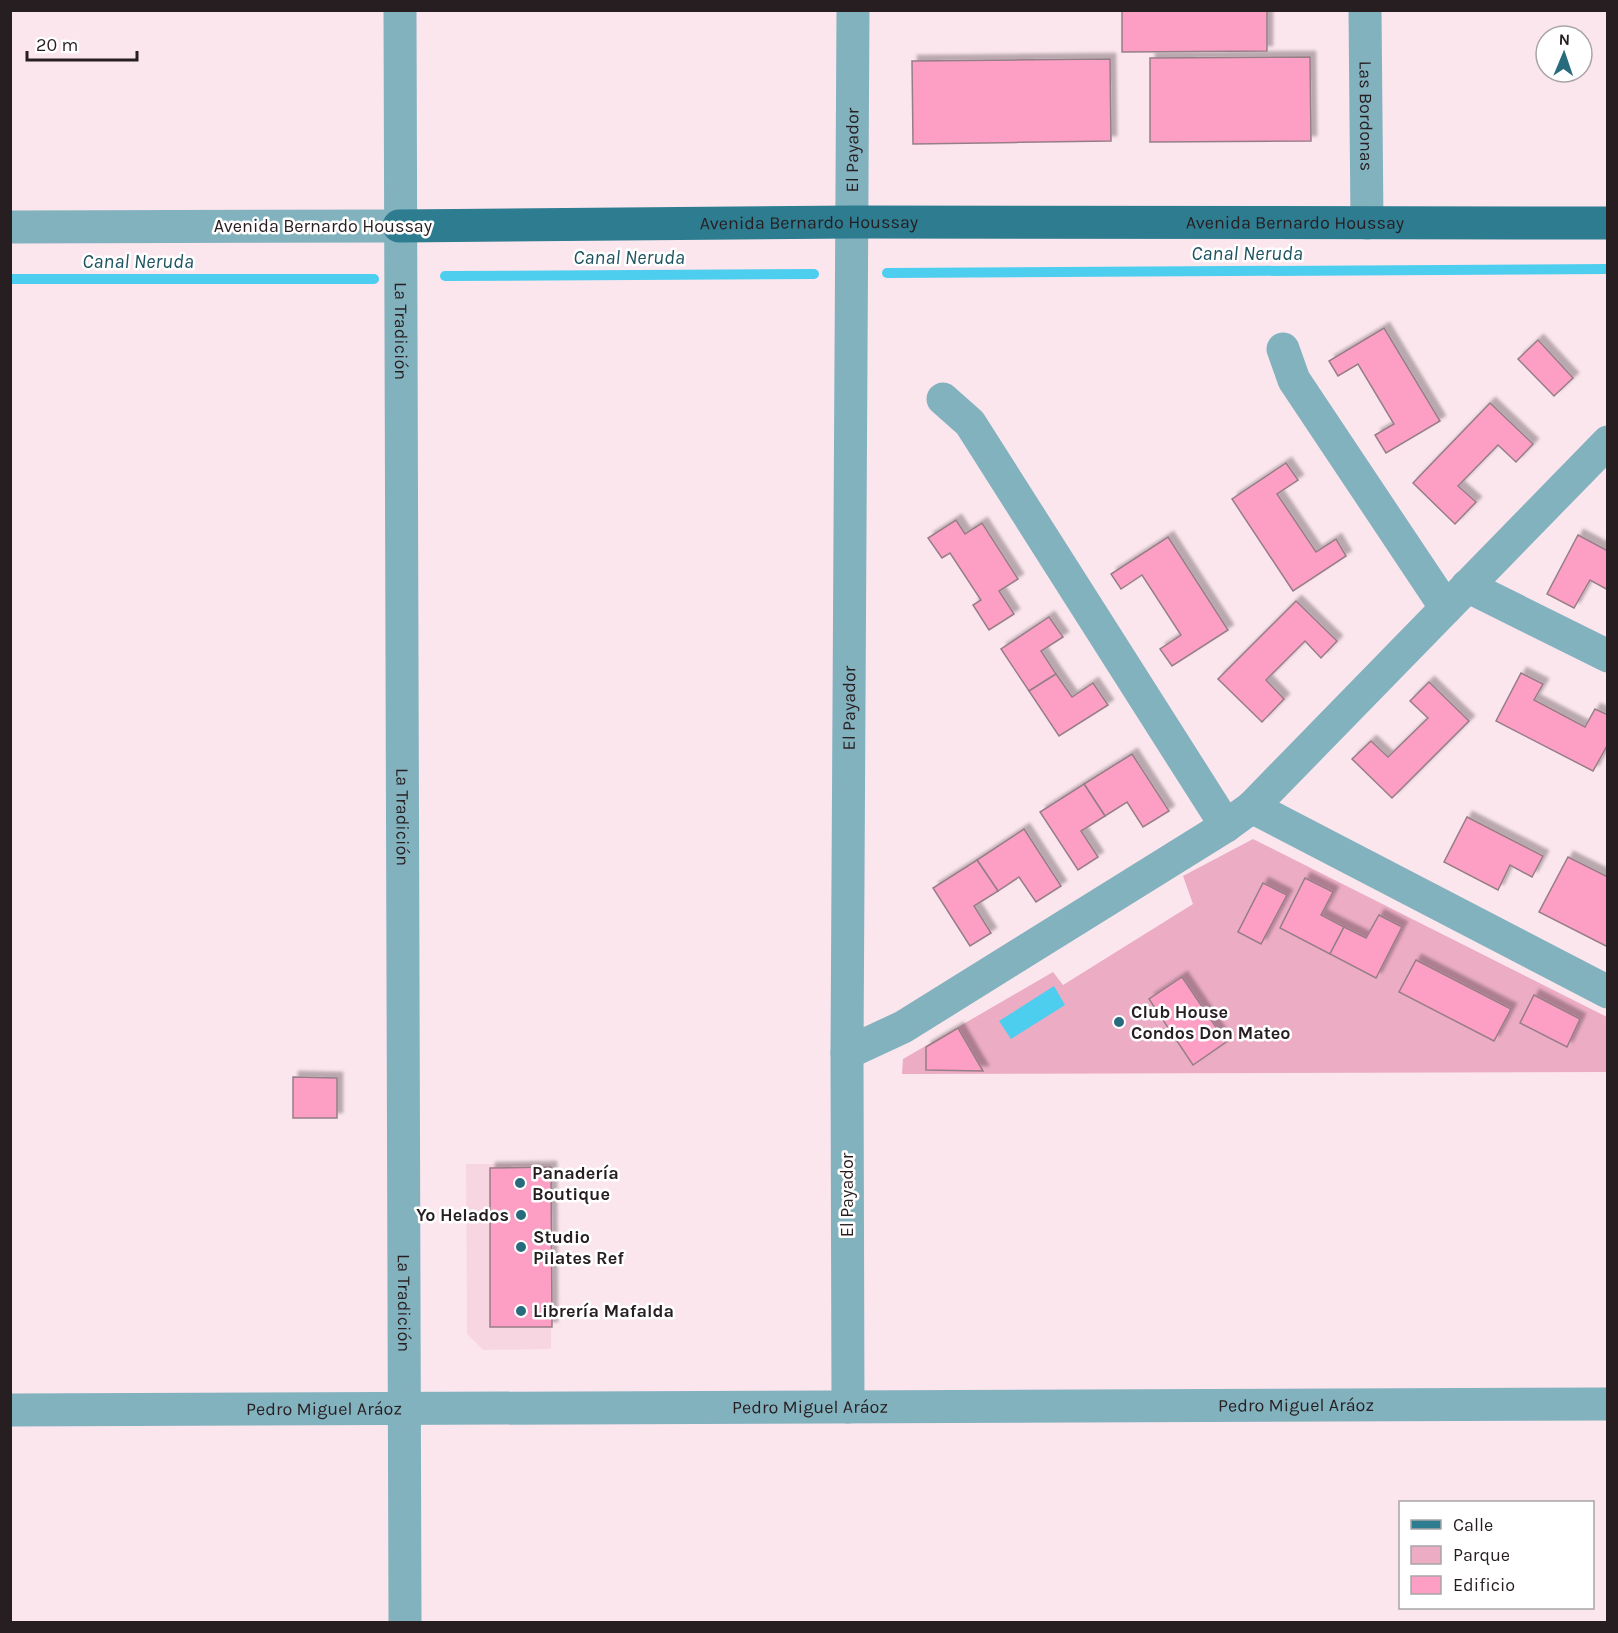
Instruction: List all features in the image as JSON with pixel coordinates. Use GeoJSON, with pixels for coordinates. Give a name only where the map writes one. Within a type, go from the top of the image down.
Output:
{"type":"FeatureCollection","features":[{"type":"Feature","properties":{"kind":"main road","name":"Avenida Bernardo Houssay"},"geometry":{"type":"LineString","coordinates":[[399,226],[852,222],[1608,224]]}},
{"type":"Feature","properties":{"kind":"street","name":"La Tradición"},"geometry":{"type":"LineString","coordinates":[[400,10],[405,1623]]}},
{"type":"Feature","properties":{"kind":"street","name":"El Payador"},"geometry":{"type":"LineString","coordinates":[[848,1407],[847,1053],[853,10]]}},
{"type":"Feature","properties":{"kind":"street","name":"Las Bordonas"},"geometry":{"type":"LineString","coordinates":[[1365,10],[1367,223]]}},
{"type":"Feature","properties":{"kind":"street","name":"Avenida Bernardo Houssay"},"geometry":{"type":"LineString","coordinates":[[10,227],[399,226]]}},
{"type":"Feature","properties":{"kind":"street"},"geometry":{"type":"LineString","coordinates":[[1283,349],[1294,380],[1456,597],[1608,656]]}},
{"type":"Feature","properties":{"kind":"street"},"geometry":{"type":"LineString","coordinates":[[943,399],[970,423],[1226,826]]}},
{"type":"Feature","properties":{"kind":"street"},"geometry":{"type":"LineString","coordinates":[[847,1053],[903,1027],[1226,826],[1252,807],[1608,442]]}},
{"type":"Feature","properties":{"kind":"street"},"geometry":{"type":"LineString","coordinates":[[1252,807],[1608,992]]}},
{"type":"Feature","properties":{"kind":"street","name":"Pedro Miguel Aráoz"},"geometry":{"type":"LineString","coordinates":[[10,1410],[1608,1404]]}},
{"type":"Feature","properties":{"kind":"shaded area"},"geometry":{"type":"Polygon","coordinates":[[[466,1164],[551,1164],[551,1349],[483,1350],[467,1334],[466,1164]]]}},
{"type":"Feature","properties":{"kind":"green space"},"geometry":{"type":"Polygon","coordinates":[[[1253,839],[1607,1017],[1607,1072],[902,1074],[903,1059],[1053,972],[1063,985],[1193,904],[1183,876],[1253,839]]]}},
{"type":"Feature","properties":{"kind":"water"},"geometry":{"type":"Polygon","coordinates":[[[1054,986],[1065,1005],[1011,1039],[999,1021],[1054,986]]]}},
{"type":"Feature","properties":{"kind":"building"},"geometry":{"type":"Polygon","coordinates":[[[1122,10],[1267,10],[1267,51],[1122,52],[1122,10]]]}},
{"type":"Feature","properties":{"kind":"building"},"geometry":{"type":"Polygon","coordinates":[[[1310,57],[1311,141],[1150,142],[1150,58],[1310,57]]]}},
{"type":"Feature","properties":{"kind":"building"},"geometry":{"type":"Polygon","coordinates":[[[1110,59],[1111,141],[913,144],[912,61],[1110,59]]]}},
{"type":"Feature","properties":{"kind":"building"},"geometry":{"type":"Polygon","coordinates":[[[1384,328],[1440,421],[1386,453],[1375,435],[1394,424],[1358,364],[1338,376],[1329,361],[1384,328]]]}},
{"type":"Feature","properties":{"kind":"building"},"geometry":{"type":"Polygon","coordinates":[[[1538,340],[1573,378],[1554,396],[1518,359],[1538,340]]]}},
{"type":"Feature","properties":{"kind":"building"},"geometry":{"type":"Polygon","coordinates":[[[1490,403],[1533,444],[1516,462],[1498,445],[1458,486],[1476,502],[1455,524],[1413,483],[1490,403]]]}},
{"type":"Feature","properties":{"kind":"building"},"geometry":{"type":"Polygon","coordinates":[[[1286,463],[1298,480],[1277,494],[1316,552],[1336,539],[1346,556],[1293,591],[1232,499],[1286,463]]]}},
{"type":"Feature","properties":{"kind":"building"},"geometry":{"type":"Polygon","coordinates":[[[956,520],[965,534],[982,523],[1018,579],[999,591],[1014,614],[989,630],[973,605],[981,600],[950,553],[942,558],[928,538],[956,520]]]}},
{"type":"Feature","properties":{"kind":"building"},"geometry":{"type":"Polygon","coordinates":[[[1578,535],[1608,551],[1608,590],[1590,580],[1574,608],[1547,594],[1578,535]]]}},
{"type":"Feature","properties":{"kind":"building"},"geometry":{"type":"Polygon","coordinates":[[[1168,537],[1228,630],[1172,666],[1160,649],[1181,635],[1142,575],[1121,589],[1111,574],[1168,537]]]}},
{"type":"Feature","properties":{"kind":"building"},"geometry":{"type":"Polygon","coordinates":[[[1296,601],[1337,641],[1321,658],[1305,641],[1266,680],[1284,699],[1262,722],[1218,679],[1296,601]]]}},
{"type":"Feature","properties":{"kind":"building"},"geometry":{"type":"Polygon","coordinates":[[[1049,617],[1063,637],[1041,651],[1056,674],[1029,691],[1001,649],[1049,617]]]}},
{"type":"Feature","properties":{"kind":"building"},"geometry":{"type":"Polygon","coordinates":[[[1521,673],[1543,684],[1534,700],[1585,727],[1595,709],[1608,715],[1608,744],[1593,771],[1496,721],[1521,673]]]}},
{"type":"Feature","properties":{"kind":"building"},"geometry":{"type":"Polygon","coordinates":[[[1056,674],[1072,697],[1093,683],[1108,705],[1059,736],[1029,691],[1056,674]]]}},
{"type":"Feature","properties":{"kind":"building"},"geometry":{"type":"Polygon","coordinates":[[[1429,682],[1469,721],[1392,798],[1352,759],[1371,741],[1388,757],[1428,718],[1410,701],[1429,682]]]}},
{"type":"Feature","properties":{"kind":"building"},"geometry":{"type":"Polygon","coordinates":[[[1132,754],[1169,811],[1143,827],[1127,802],[1105,816],[1084,784],[1132,754]]]}},
{"type":"Feature","properties":{"kind":"building"},"geometry":{"type":"Polygon","coordinates":[[[1084,784],[1105,816],[1081,831],[1098,857],[1078,870],[1040,812],[1084,784]]]}},
{"type":"Feature","properties":{"kind":"building"},"geometry":{"type":"Polygon","coordinates":[[[1467,817],[1543,856],[1532,877],[1510,865],[1498,890],[1444,862],[1467,817]]]}},
{"type":"Feature","properties":{"kind":"building"},"geometry":{"type":"Polygon","coordinates":[[[1024,829],[1061,886],[1036,902],[1019,877],[998,891],[977,860],[1024,829]]]}},
{"type":"Feature","properties":{"kind":"building"},"geometry":{"type":"Polygon","coordinates":[[[1568,857],[1608,877],[1608,947],[1539,912],[1568,857]]]}},
{"type":"Feature","properties":{"kind":"building"},"geometry":{"type":"Polygon","coordinates":[[[977,860],[998,891],[974,906],[991,933],[970,946],[933,888],[977,860]]]}},
{"type":"Feature","properties":{"kind":"building"},"geometry":{"type":"Polygon","coordinates":[[[1305,878],[1333,892],[1321,915],[1344,927],[1330,954],[1280,928],[1305,878]]]}},
{"type":"Feature","properties":{"kind":"building"},"geometry":{"type":"Polygon","coordinates":[[[1263,883],[1287,895],[1261,944],[1238,932],[1263,883]]]}},
{"type":"Feature","properties":{"kind":"building"},"geometry":{"type":"Polygon","coordinates":[[[1379,915],[1402,927],[1376,978],[1330,954],[1344,927],[1366,938],[1379,915]]]}},
{"type":"Feature","properties":{"kind":"building"},"geometry":{"type":"Polygon","coordinates":[[[1416,960],[1511,1009],[1494,1041],[1399,992],[1416,960]]]}},
{"type":"Feature","properties":{"kind":"building"},"geometry":{"type":"Polygon","coordinates":[[[1182,977],[1226,1042],[1193,1065],[1149,999],[1182,977]]]}},
{"type":"Feature","properties":{"kind":"building"},"geometry":{"type":"Polygon","coordinates":[[[1534,995],[1580,1019],[1567,1047],[1520,1023],[1534,995]]]}},
{"type":"Feature","properties":{"kind":"building"},"geometry":{"type":"Polygon","coordinates":[[[958,1028],[983,1071],[926,1070],[926,1047],[958,1028]]]}},
{"type":"Feature","properties":{"kind":"building"},"geometry":{"type":"Polygon","coordinates":[[[293,1077],[337,1078],[337,1118],[293,1118],[293,1077]]]}},
{"type":"Feature","properties":{"kind":"building"},"geometry":{"type":"Polygon","coordinates":[[[551,1167],[552,1327],[490,1327],[490,1168],[551,1167]]]}},
{"type":"Feature","properties":{"kind":"waterway","name":"Canal Neruda"},"geometry":{"type":"LineString","coordinates":[[887,273],[1608,269]]}},
{"type":"Feature","properties":{"kind":"waterway","name":"Canal Neruda"},"geometry":{"type":"LineString","coordinates":[[445,276],[814,274]]}},
{"type":"Feature","properties":{"kind":"waterway","name":"Canal Neruda"},"geometry":{"type":"LineString","coordinates":[[10,279],[374,279]]}},
{"type":"Feature","properties":{"kind":"place","name":"Club House Condos Don Mateo"},"geometry":{"type":"Point","coordinates":[1119,1022]}},
{"type":"Feature","properties":{"kind":"place","name":"Panadería Boutique"},"geometry":{"type":"Point","coordinates":[520,1183]}},
{"type":"Feature","properties":{"kind":"place","name":"Yo Helados"},"geometry":{"type":"Point","coordinates":[521,1215]}},
{"type":"Feature","properties":{"kind":"place","name":"Studio Pilates Ref"},"geometry":{"type":"Point","coordinates":[521,1247]}},
{"type":"Feature","properties":{"kind":"place","name":"Librería Mafalda"},"geometry":{"type":"Point","coordinates":[521,1311]}}]}
